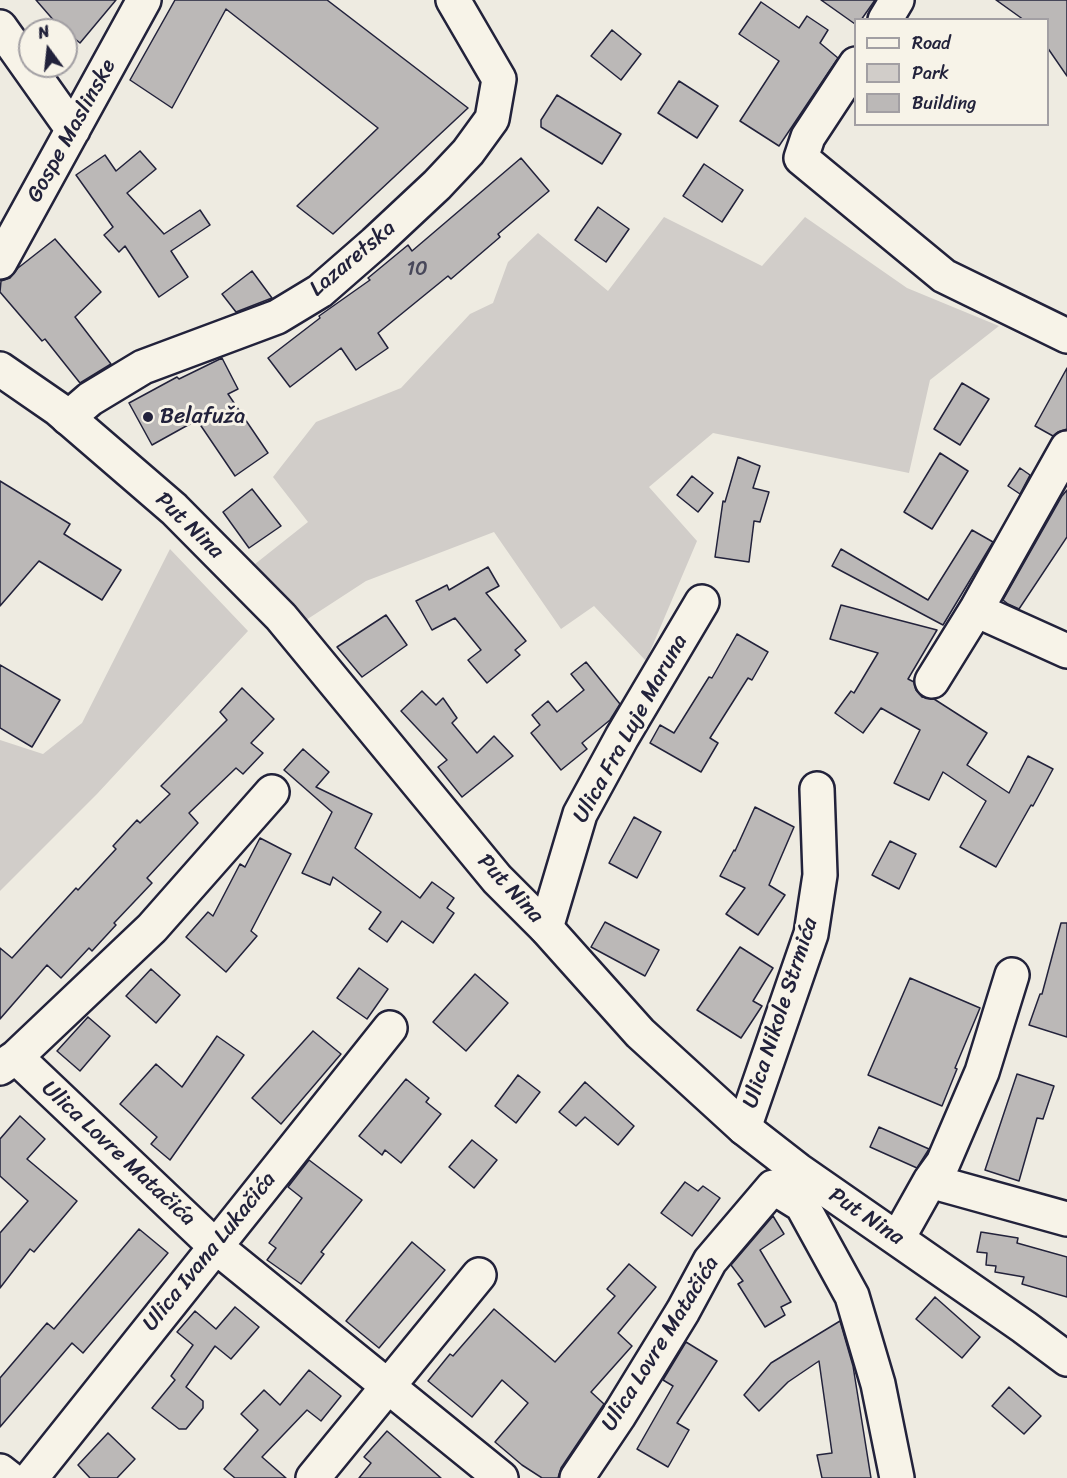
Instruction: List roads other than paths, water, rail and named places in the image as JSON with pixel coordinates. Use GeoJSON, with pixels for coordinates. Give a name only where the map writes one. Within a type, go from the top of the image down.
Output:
{"type":"FeatureCollection","features":[{"type":"Feature","properties":{"kind":"street","name":"Gospe Maslinske"},"geometry":{"type":"LineString","coordinates":[[0,262],[144,0]]}},
{"type":"Feature","properties":{"kind":"street","name":"Lazaretska"},"geometry":{"type":"LineString","coordinates":[[68,418],[90,399],[143,367],[277,317],[320,291],[437,185],[468,152],[492,119],[498,79],[453,0]]}},
{"type":"Feature","properties":{"kind":"street"},"geometry":{"type":"LineString","coordinates":[[886,18],[897,0]]}},
{"type":"Feature","properties":{"kind":"street"},"geometry":{"type":"LineString","coordinates":[[0,27],[73,130]]}},
{"type":"Feature","properties":{"kind":"street"},"geometry":{"type":"LineString","coordinates":[[854,66],[808,137],[801,159],[944,276],[1067,336]]}},
{"type":"Feature","properties":{"kind":"street","name":"Put Nina"},"geometry":{"type":"LineString","coordinates":[[0,369],[68,418],[174,509],[281,617],[497,879],[546,928],[640,1033],[744,1128],[798,1170],[898,1238],[1067,1359]]}},
{"type":"Feature","properties":{"kind":"street"},"geometry":{"type":"LineString","coordinates":[[932,681],[976,610],[1067,448]]}},
{"type":"Feature","properties":{"kind":"street","name":"Ulica Fra Luje Maruna"},"geometry":{"type":"LineString","coordinates":[[546,928],[580,814],[622,737],[702,602]]}},
{"type":"Feature","properties":{"kind":"street"},"geometry":{"type":"LineString","coordinates":[[976,610],[1067,651]]}},
{"type":"Feature","properties":{"kind":"street","name":"Ulica Nikole Strmića"},"geometry":{"type":"LineString","coordinates":[[744,1128],[811,934],[820,875],[817,789]]}},
{"type":"Feature","properties":{"kind":"street","name":"Ulica Lovre Matačića"},"geometry":{"type":"LineString","coordinates":[[272,792],[152,928],[8,1063],[215,1246],[501,1478]]}},
{"type":"Feature","properties":{"kind":"street"},"geometry":{"type":"LineString","coordinates":[[898,1238],[942,1163],[982,1072],[1012,975]]}},
{"type":"Feature","properties":{"kind":"street","name":"Ulica Ivana Lukačića"},"geometry":{"type":"LineString","coordinates":[[31,1478],[390,1028]]}},
{"type":"Feature","properties":{"kind":"street"},"geometry":{"type":"LineString","coordinates":[[930,1181],[1067,1219]]}},
{"type":"Feature","properties":{"kind":"street","name":"Put Nina"},"geometry":{"type":"LineString","coordinates":[[773,1187],[802,1205],[852,1296],[878,1384],[897,1478]]}},
{"type":"Feature","properties":{"kind":"street","name":"Ulica Lovre Matačića"},"geometry":{"type":"LineString","coordinates":[[577,1478],[618,1417],[683,1311],[710,1261],[773,1187]]}},
{"type":"Feature","properties":{"kind":"street"},"geometry":{"type":"LineString","coordinates":[[313,1478],[479,1275]]}},
{"type":"Feature","properties":{"kind":"street"},"geometry":{"type":"LineString","coordinates":[[1024,1327],[1067,1336]]}},
{"type":"Feature","properties":{"kind":"street"},"geometry":{"type":"LineString","coordinates":[[0,1471],[9,1478]]}},
{"type":"Feature","properties":{"kind":"place","name":"Belafuža"},"geometry":{"type":"Point","coordinates":[148,417]}}]}
